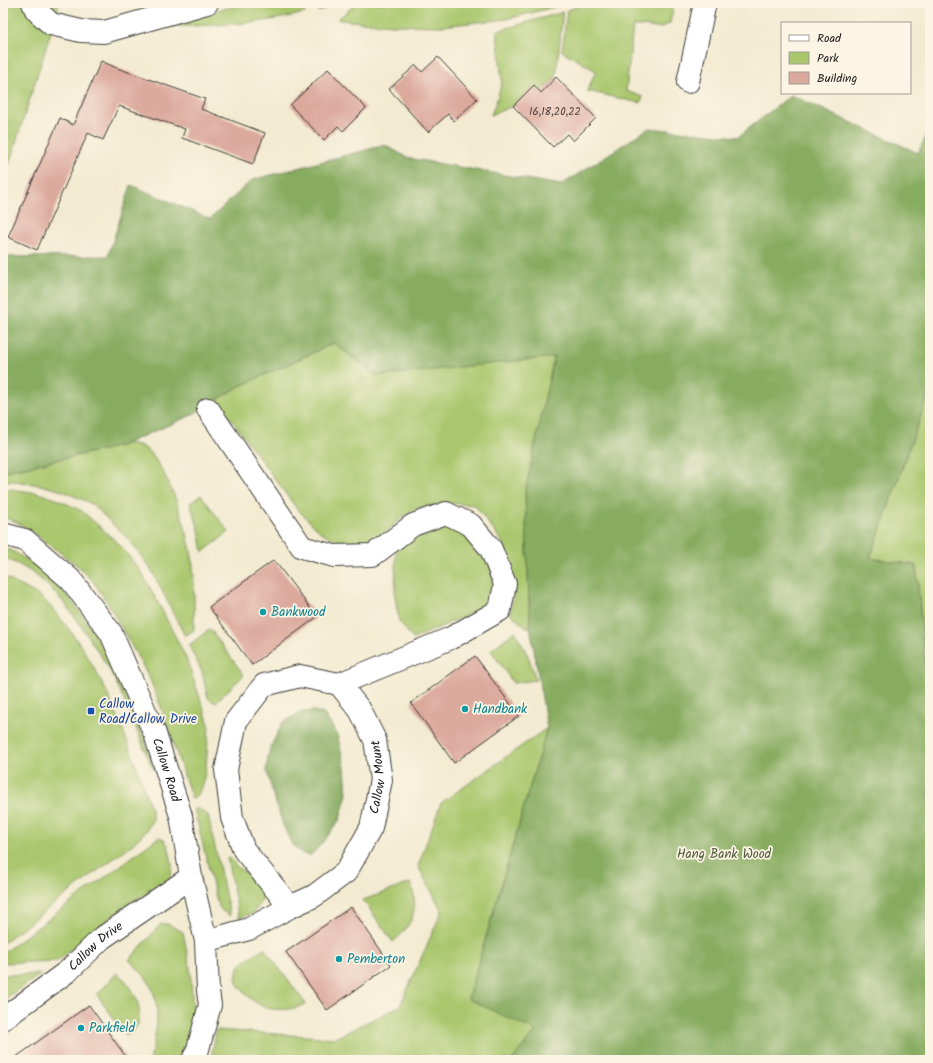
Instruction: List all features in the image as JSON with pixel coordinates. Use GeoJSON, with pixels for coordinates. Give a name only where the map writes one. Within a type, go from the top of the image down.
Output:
{"type":"FeatureCollection","features":[{"type":"Feature","properties":{"kind":"street"},"geometry":{"type":"LineString","coordinates":[[33,3],[36,10],[52,24],[81,31],[104,32],[207,3]]}},
{"type":"Feature","properties":{"kind":"street"},"geometry":{"type":"LineString","coordinates":[[688,82],[705,3]]}},
{"type":"Feature","properties":{"kind":"street"},"geometry":{"type":"LineString","coordinates":[[208,409],[302,547],[334,556],[373,555],[413,526],[446,514],[471,525],[491,548],[505,584],[500,610],[451,638],[338,684],[300,676],[264,685],[236,721],[226,770],[232,818],[244,850],[290,907]]}},
{"type":"Feature","properties":{"kind":"street","name":"Callow Road"},"geometry":{"type":"LineString","coordinates":[[3,534],[25,540],[71,580],[111,633],[155,734],[181,816],[191,877],[206,941],[210,1005],[193,1060]]}},
{"type":"Feature","properties":{"kind":"street","name":"Callow Mount"},"geometry":{"type":"LineString","coordinates":[[206,941],[249,929],[314,896],[346,872],[371,828],[381,780],[375,740],[360,710],[338,684]]}},
{"type":"Feature","properties":{"kind":"street","name":"Callow Drive"},"geometry":{"type":"LineString","coordinates":[[3,1019],[68,971],[102,938],[191,877]]}},
{"type":"Feature","properties":{"kind":"green space"},"geometry":{"type":"Polygon","coordinates":[[[3,3],[58,3],[58,10],[3,183],[3,3]]]}},
{"type":"Feature","properties":{"kind":"green space"},"geometry":{"type":"Polygon","coordinates":[[[249,3],[301,3],[305,13],[271,20],[236,24],[166,27],[164,22],[249,3]]]}},
{"type":"Feature","properties":{"kind":"green space"},"geometry":{"type":"Polygon","coordinates":[[[315,3],[335,3],[319,12],[315,3]]]}},
{"type":"Feature","properties":{"kind":"green space"},"geometry":{"type":"Polygon","coordinates":[[[357,3],[570,3],[507,19],[441,26],[392,25],[338,19],[357,3]]]}},
{"type":"Feature","properties":{"kind":"green space"},"geometry":{"type":"Polygon","coordinates":[[[588,3],[674,3],[670,23],[661,28],[633,26],[626,91],[643,97],[640,103],[587,91],[596,71],[562,51],[567,10],[588,3]]]}},
{"type":"Feature","properties":{"kind":"green space"},"geometry":{"type":"Polygon","coordinates":[[[563,12],[556,77],[540,92],[534,86],[513,106],[491,115],[502,81],[497,31],[563,12]]]}},
{"type":"Feature","properties":{"kind":"green space","name":"Hang Bank Wood"},"geometry":{"type":"Polygon","coordinates":[[[791,95],[918,153],[930,128],[930,390],[870,558],[916,565],[930,713],[930,1060],[512,1060],[536,1031],[468,999],[547,728],[530,627],[525,492],[554,357],[377,376],[334,343],[240,386],[190,416],[120,446],[3,472],[3,257],[108,256],[131,185],[210,219],[252,180],[385,145],[408,158],[561,185],[649,128],[738,137],[791,95]]]}},
{"type":"Feature","properties":{"kind":"green space"},"geometry":{"type":"Polygon","coordinates":[[[334,343],[377,376],[554,356],[525,492],[530,627],[525,627],[510,613],[515,588],[503,543],[475,505],[447,503],[419,508],[401,518],[384,534],[358,543],[337,541],[319,531],[297,509],[217,400],[240,386],[334,343]]]}},
{"type":"Feature","properties":{"kind":"green space"},"geometry":{"type":"Polygon","coordinates":[[[930,390],[930,713],[916,565],[870,559],[930,390]]]}},
{"type":"Feature","properties":{"kind":"green space"},"geometry":{"type":"Polygon","coordinates":[[[128,443],[143,447],[152,455],[160,466],[175,497],[186,530],[193,565],[194,630],[185,636],[152,571],[129,540],[92,504],[63,491],[40,485],[3,481],[3,472],[128,443]]]}},
{"type":"Feature","properties":{"kind":"green space"},"geometry":{"type":"Polygon","coordinates":[[[3,489],[38,493],[59,500],[82,511],[120,545],[142,573],[186,658],[209,724],[206,767],[203,782],[199,793],[192,799],[161,707],[149,677],[110,607],[93,581],[79,567],[30,530],[3,517],[3,489]]]}},
{"type":"Feature","properties":{"kind":"green space"},"geometry":{"type":"Polygon","coordinates":[[[201,495],[229,532],[203,552],[199,530],[190,503],[201,495]]]}},
{"type":"Feature","properties":{"kind":"green space"},"geometry":{"type":"Polygon","coordinates":[[[438,523],[458,525],[490,564],[495,590],[491,601],[483,608],[413,639],[399,621],[395,596],[397,547],[438,523]]]}},
{"type":"Feature","properties":{"kind":"green space"},"geometry":{"type":"Polygon","coordinates":[[[3,547],[18,554],[44,572],[63,591],[81,614],[112,665],[125,692],[156,772],[150,763],[128,708],[113,676],[79,623],[61,600],[41,579],[17,564],[3,558],[3,547]]]}},
{"type":"Feature","properties":{"kind":"green space"},"geometry":{"type":"Polygon","coordinates":[[[3,576],[34,593],[45,601],[75,638],[90,660],[114,708],[124,732],[151,808],[153,819],[146,831],[134,843],[3,943],[3,576]]]}},
{"type":"Feature","properties":{"kind":"green space"},"geometry":{"type":"Polygon","coordinates":[[[210,629],[244,675],[215,703],[208,698],[202,672],[189,645],[210,629]]]}},
{"type":"Feature","properties":{"kind":"green space"},"geometry":{"type":"Polygon","coordinates":[[[515,631],[529,658],[536,680],[513,683],[491,650],[515,631]]]}},
{"type":"Feature","properties":{"kind":"green space"},"geometry":{"type":"Polygon","coordinates":[[[315,711],[324,714],[337,734],[345,766],[347,794],[340,819],[324,841],[311,855],[303,854],[292,845],[283,825],[266,769],[270,748],[283,722],[302,712],[315,711]]]}},
{"type":"Feature","properties":{"kind":"green space"},"geometry":{"type":"Polygon","coordinates":[[[547,728],[468,998],[536,1031],[512,1060],[211,1060],[216,1030],[335,1038],[400,1006],[442,911],[418,866],[441,803],[547,728]]]}},
{"type":"Feature","properties":{"kind":"green space"},"geometry":{"type":"Polygon","coordinates":[[[194,809],[198,809],[208,815],[230,916],[221,910],[217,902],[194,809]]]}},
{"type":"Feature","properties":{"kind":"green space"},"geometry":{"type":"Polygon","coordinates":[[[159,837],[162,838],[168,845],[172,863],[171,877],[162,887],[140,897],[123,908],[57,961],[3,963],[3,953],[159,837]]]}},
{"type":"Feature","properties":{"kind":"green space"},"geometry":{"type":"Polygon","coordinates":[[[229,856],[238,868],[254,877],[259,884],[263,898],[254,913],[239,918],[227,858],[229,856]]]}},
{"type":"Feature","properties":{"kind":"green space"},"geometry":{"type":"Polygon","coordinates":[[[411,883],[414,909],[410,923],[400,936],[393,942],[363,900],[411,883]]]}},
{"type":"Feature","properties":{"kind":"green space"},"geometry":{"type":"Polygon","coordinates":[[[161,924],[168,924],[183,932],[190,967],[194,1022],[184,1060],[150,1060],[157,1020],[157,1010],[153,990],[141,972],[129,960],[161,924]]]}},
{"type":"Feature","properties":{"kind":"green space"},"geometry":{"type":"Polygon","coordinates":[[[264,948],[306,1004],[297,1008],[286,1009],[263,1007],[245,994],[239,986],[236,978],[239,967],[246,960],[264,948]]]}},
{"type":"Feature","properties":{"kind":"green space"},"geometry":{"type":"Polygon","coordinates":[[[117,973],[127,983],[138,1003],[138,1024],[130,1034],[126,1035],[97,995],[117,973]]]}},
{"type":"Feature","properties":{"kind":"green space"},"geometry":{"type":"Polygon","coordinates":[[[41,974],[6,998],[3,1000],[3,975],[41,974]]]}},
{"type":"Feature","properties":{"kind":"building"},"geometry":{"type":"Polygon","coordinates":[[[438,57],[477,99],[454,121],[448,114],[428,132],[389,89],[416,65],[422,72],[438,57]]]}},
{"type":"Feature","properties":{"kind":"building"},"geometry":{"type":"Polygon","coordinates":[[[101,61],[205,99],[201,109],[265,133],[253,164],[182,138],[185,129],[119,106],[103,140],[88,133],[37,250],[8,237],[60,118],[73,125],[101,61]]]}},
{"type":"Feature","properties":{"kind":"building"},"geometry":{"type":"Polygon","coordinates":[[[328,69],[366,108],[343,131],[338,126],[324,140],[290,105],[328,69]]]}},
{"type":"Feature","properties":{"kind":"building"},"geometry":{"type":"Polygon","coordinates":[[[556,77],[596,118],[573,141],[567,134],[553,147],[513,106],[534,85],[541,93],[556,77]]]}},
{"type":"Feature","properties":{"kind":"building","name":"Bankwood"},"geometry":{"type":"Polygon","coordinates":[[[274,560],[317,617],[252,665],[209,607],[274,560]]]}},
{"type":"Feature","properties":{"kind":"building","name":"Handbank"},"geometry":{"type":"Polygon","coordinates":[[[475,656],[519,716],[454,763],[411,703],[475,656]]]}},
{"type":"Feature","properties":{"kind":"building","name":"Pemberton"},"geometry":{"type":"Polygon","coordinates":[[[351,907],[391,965],[327,1010],[286,952],[351,907]]]}},
{"type":"Feature","properties":{"kind":"building","name":"Parkfield"},"geometry":{"type":"Polygon","coordinates":[[[89,1005],[128,1060],[12,1060],[89,1005]]]}},
{"type":"Feature","properties":{"kind":"place","name":"Bankwood"},"geometry":{"type":"Point","coordinates":[263,612]}},
{"type":"Feature","properties":{"kind":"place","name":"Handbank"},"geometry":{"type":"Point","coordinates":[465,709]}},
{"type":"Feature","properties":{"kind":"place","name":"Callow Road/Callow Drive"},"geometry":{"type":"Point","coordinates":[91,711]}},
{"type":"Feature","properties":{"kind":"place","name":"Pemberton"},"geometry":{"type":"Point","coordinates":[339,959]}},
{"type":"Feature","properties":{"kind":"place","name":"Parkfield"},"geometry":{"type":"Point","coordinates":[81,1028]}}]}
